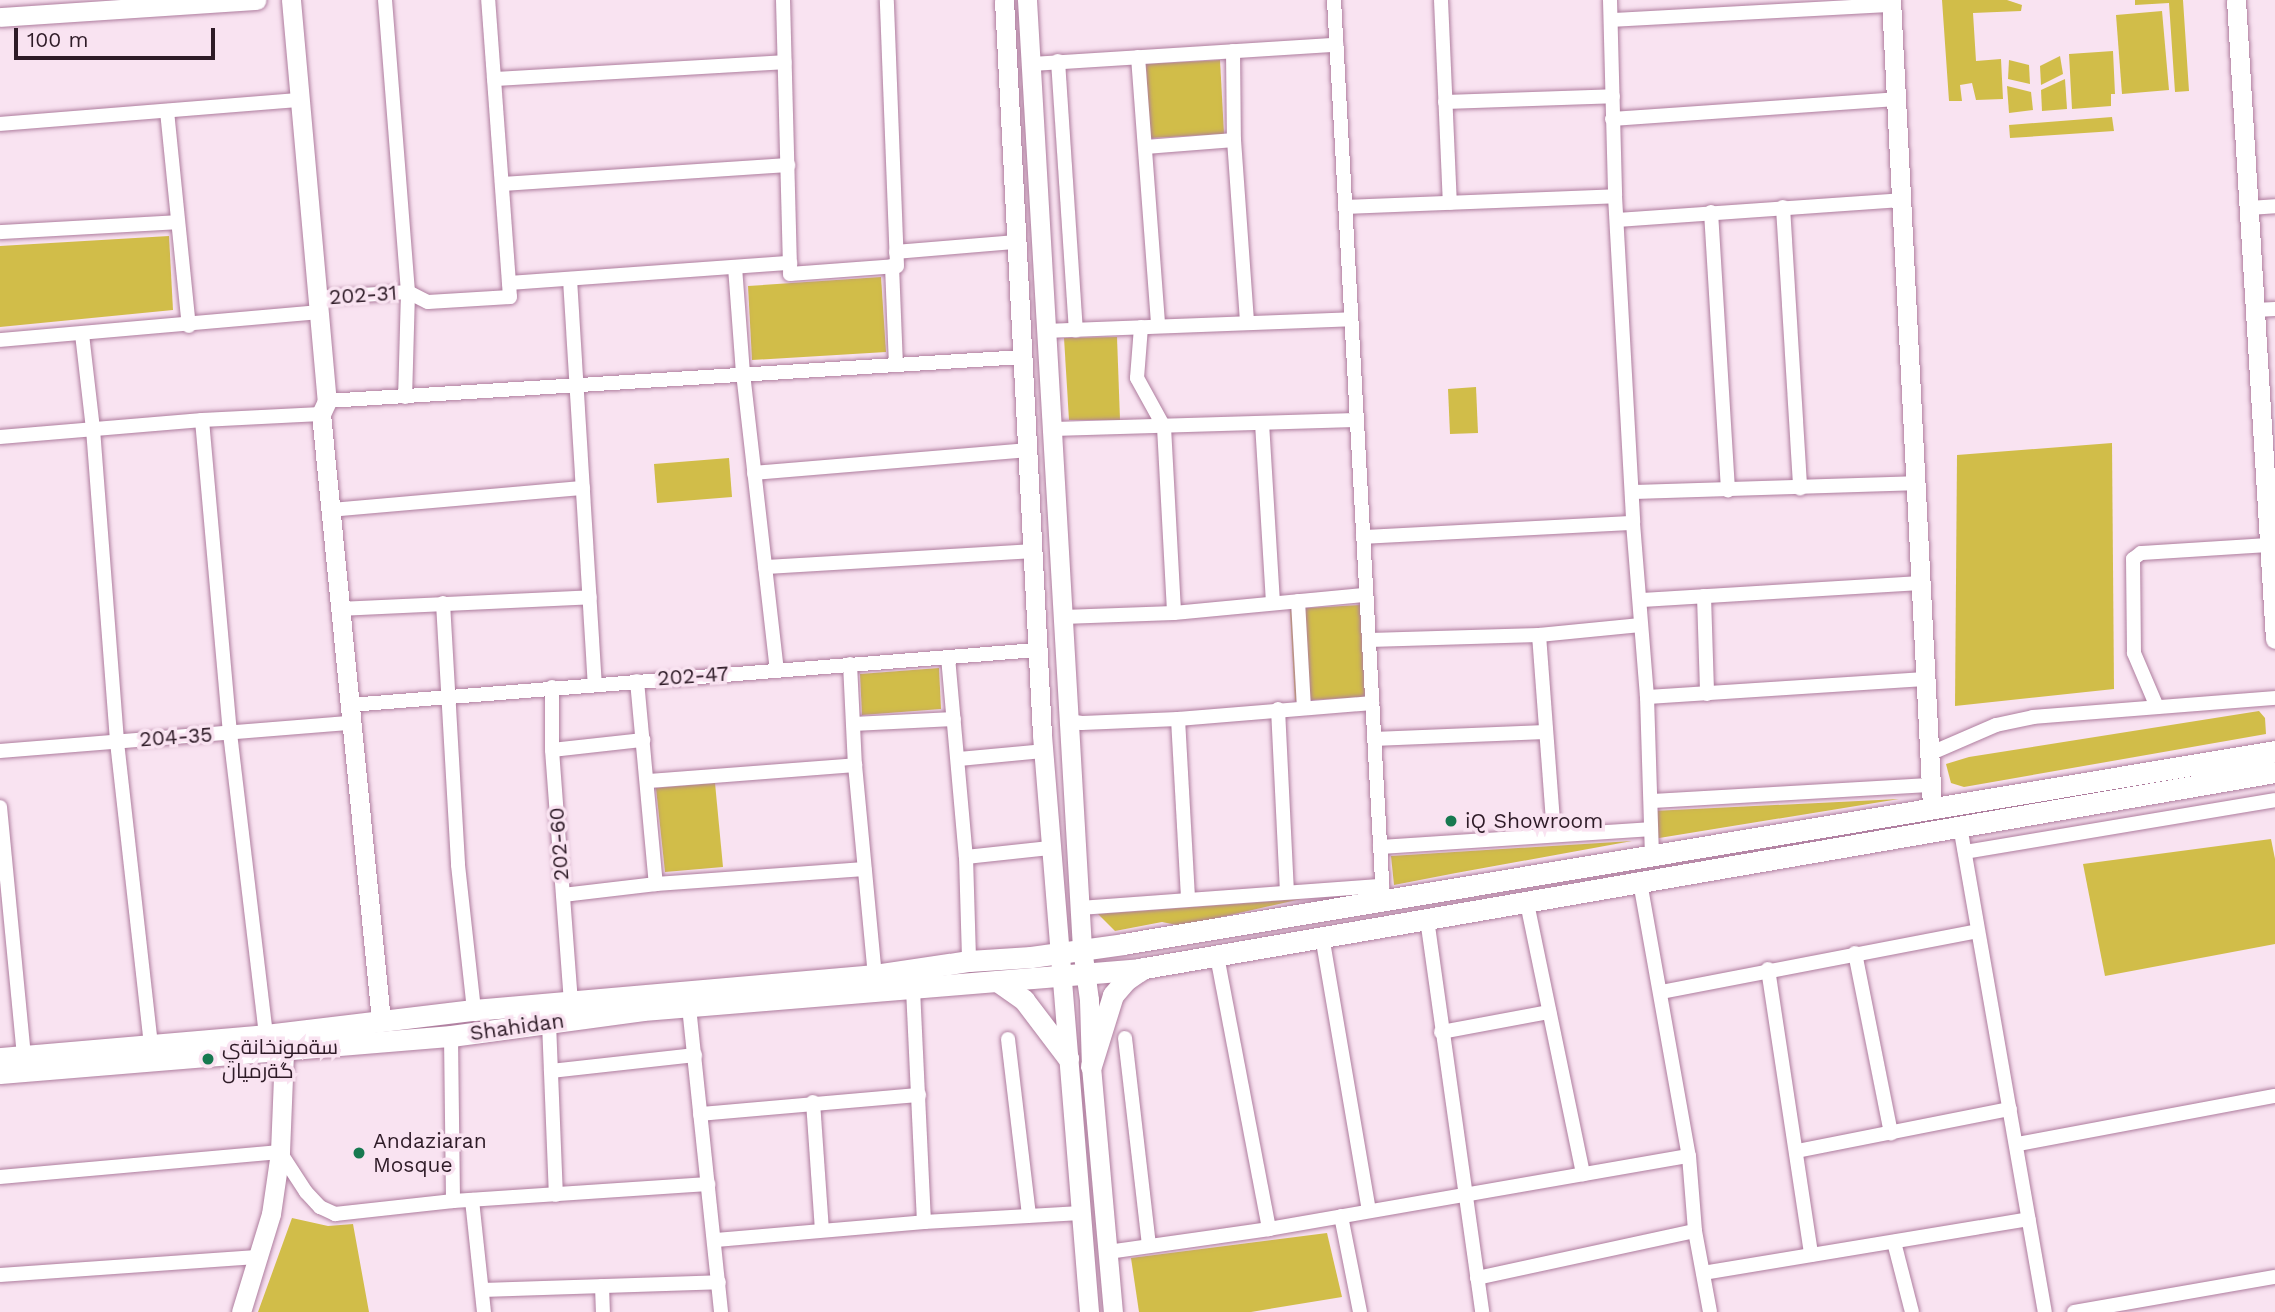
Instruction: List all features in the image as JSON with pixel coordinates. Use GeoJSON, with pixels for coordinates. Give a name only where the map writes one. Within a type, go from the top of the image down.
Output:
{"type":"FeatureCollection","features":[{"type":"Feature","properties":{"kind":"main road"},"geometry":{"type":"LineString","coordinates":[[0,1058],[265,1035],[474,1010],[572,1002],[641,1003],[969,961],[1059,953],[1123,944],[1383,892],[1652,854],[2275,751]]}},
{"type":"Feature","properties":{"kind":"main road"},"geometry":{"type":"LineString","coordinates":[[2136,772],[2132,782],[2140,794]]}},
{"type":"Feature","properties":{"kind":"main road","name":"Shahidan"},"geometry":{"type":"LineString","coordinates":[[0,1073],[451,1037],[549,1023],[641,1003],[689,1007],[1144,968],[2275,772]]}},
{"type":"Feature","properties":{"kind":"main road"},"geometry":{"type":"LineString","coordinates":[[2087,781],[2094,794],[2090,803]]}},
{"type":"Feature","properties":{"kind":"main road"},"geometry":{"type":"LineString","coordinates":[[1091,1066],[1114,995],[1126,980],[1144,968]]}},
{"type":"Feature","properties":{"kind":"main road"},"geometry":{"type":"LineString","coordinates":[[997,981],[1024,1000],[1068,1058]]}},
{"type":"Feature","properties":{"kind":"street"},"geometry":{"type":"LineString","coordinates":[[0,17],[256,0]]}},
{"type":"Feature","properties":{"kind":"street"},"geometry":{"type":"LineString","coordinates":[[291,0],[318,305],[330,510],[381,1021]]}},
{"type":"Feature","properties":{"kind":"street"},"geometry":{"type":"LineString","coordinates":[[385,0],[408,292],[405,397]]}},
{"type":"Feature","properties":{"kind":"street"},"geometry":{"type":"LineString","coordinates":[[488,0],[509,283],[790,263]]}},
{"type":"Feature","properties":{"kind":"street"},"geometry":{"type":"LineString","coordinates":[[783,0],[790,274],[1016,243]]}},
{"type":"Feature","properties":{"kind":"street"},"geometry":{"type":"LineString","coordinates":[[887,0],[896,364]]}},
{"type":"Feature","properties":{"kind":"street"},"geometry":{"type":"LineString","coordinates":[[1003,0],[1043,751],[1050,848],[1060,928],[1060,975],[1088,1312]]}},
{"type":"Feature","properties":{"kind":"street"},"geometry":{"type":"LineString","coordinates":[[1027,0],[1082,948],[1113,1312]]}},
{"type":"Feature","properties":{"kind":"street"},"geometry":{"type":"LineString","coordinates":[[1080,908],[1287,891],[1383,892],[1334,0]]}},
{"type":"Feature","properties":{"kind":"street"},"geometry":{"type":"LineString","coordinates":[[1441,0],[1450,204]]}},
{"type":"Feature","properties":{"kind":"street"},"geometry":{"type":"LineString","coordinates":[[1610,0],[1615,196],[1633,523],[1647,697],[1651,802],[1649,829],[1652,854]]}},
{"type":"Feature","properties":{"kind":"street"},"geometry":{"type":"LineString","coordinates":[[2236,0],[2255,310],[2268,418],[2269,545],[2275,639]]}},
{"type":"Feature","properties":{"kind":"street"},"geometry":{"type":"LineString","coordinates":[[1612,20],[1891,2],[1932,807]]}},
{"type":"Feature","properties":{"kind":"street"},"geometry":{"type":"LineString","coordinates":[[1031,64],[1336,45]]}},
{"type":"Feature","properties":{"kind":"street"},"geometry":{"type":"LineString","coordinates":[[1233,51],[1234,140],[1247,322]]}},
{"type":"Feature","properties":{"kind":"street"},"geometry":{"type":"LineString","coordinates":[[1138,57],[1158,325]]}},
{"type":"Feature","properties":{"kind":"street"},"geometry":{"type":"LineString","coordinates":[[1058,61],[1076,330]]}},
{"type":"Feature","properties":{"kind":"street"},"geometry":{"type":"LineString","coordinates":[[494,79],[785,62]]}},
{"type":"Feature","properties":{"kind":"street"},"geometry":{"type":"LineString","coordinates":[[1445,102],[1613,96]]}},
{"type":"Feature","properties":{"kind":"street"},"geometry":{"type":"LineString","coordinates":[[1612,120],[1896,99]]}},
{"type":"Feature","properties":{"kind":"street"},"geometry":{"type":"LineString","coordinates":[[0,124],[300,100]]}},
{"type":"Feature","properties":{"kind":"street"},"geometry":{"type":"LineString","coordinates":[[167,111],[189,326]]}},
{"type":"Feature","properties":{"kind":"street"},"geometry":{"type":"LineString","coordinates":[[1146,147],[1234,140]]}},
{"type":"Feature","properties":{"kind":"street"},"geometry":{"type":"LineString","coordinates":[[502,184],[788,165]]}},
{"type":"Feature","properties":{"kind":"street"},"geometry":{"type":"LineString","coordinates":[[1345,208],[1615,196]]}},
{"type":"Feature","properties":{"kind":"street"},"geometry":{"type":"LineString","coordinates":[[1617,220],[1901,200]]}},
{"type":"Feature","properties":{"kind":"street"},"geometry":{"type":"LineString","coordinates":[[2249,208],[2275,206]]}},
{"type":"Feature","properties":{"kind":"street"},"geometry":{"type":"LineString","coordinates":[[1783,207],[1800,488]]}},
{"type":"Feature","properties":{"kind":"street"},"geometry":{"type":"LineString","coordinates":[[1711,212],[1728,490]]}},
{"type":"Feature","properties":{"kind":"street"},"geometry":{"type":"LineString","coordinates":[[0,232],[178,222]]}},
{"type":"Feature","properties":{"kind":"street"},"geometry":{"type":"LineString","coordinates":[[735,267],[743,373],[776,670]]}},
{"type":"Feature","properties":{"kind":"street"},"geometry":{"type":"LineString","coordinates":[[1018,272],[1042,269]]}},
{"type":"Feature","properties":{"kind":"street"},"geometry":{"type":"LineString","coordinates":[[570,279],[595,684]]}},
{"type":"Feature","properties":{"kind":"street","name":"202-31"},"geometry":{"type":"LineString","coordinates":[[0,340],[189,326],[408,292],[428,302],[510,297],[509,283]]}},
{"type":"Feature","properties":{"kind":"street"},"geometry":{"type":"LineString","coordinates":[[2255,310],[2275,309]]}},
{"type":"Feature","properties":{"kind":"street"},"geometry":{"type":"LineString","coordinates":[[1045,331],[1351,319]]}},
{"type":"Feature","properties":{"kind":"street"},"geometry":{"type":"LineString","coordinates":[[1141,327],[1137,378],[1164,427],[1174,613]]}},
{"type":"Feature","properties":{"kind":"street"},"geometry":{"type":"LineString","coordinates":[[82,334],[93,429],[117,741],[151,1045]]}},
{"type":"Feature","properties":{"kind":"street"},"geometry":{"type":"LineString","coordinates":[[0,437],[324,408],[405,397],[743,373],[1023,357]]}},
{"type":"Feature","properties":{"kind":"street"},"geometry":{"type":"LineString","coordinates":[[202,420],[230,733],[265,1035]]}},
{"type":"Feature","properties":{"kind":"street"},"geometry":{"type":"LineString","coordinates":[[1052,429],[1357,420]]}},
{"type":"Feature","properties":{"kind":"street"},"geometry":{"type":"LineString","coordinates":[[1262,424],[1273,602]]}},
{"type":"Feature","properties":{"kind":"street"},"geometry":{"type":"LineString","coordinates":[[754,473],[1028,450]]}},
{"type":"Feature","properties":{"kind":"street"},"geometry":{"type":"LineString","coordinates":[[1633,492],[1916,483]]}},
{"type":"Feature","properties":{"kind":"street"},"geometry":{"type":"LineString","coordinates":[[330,510],[583,488]]}},
{"type":"Feature","properties":{"kind":"street"},"geometry":{"type":"LineString","coordinates":[[1363,537],[1633,523]]}},
{"type":"Feature","properties":{"kind":"street"},"geometry":{"type":"LineString","coordinates":[[2157,707],[2134,653],[2133,559],[2141,553],[2269,545]]}},
{"type":"Feature","properties":{"kind":"street"},"geometry":{"type":"LineString","coordinates":[[765,567],[1032,551]]}},
{"type":"Feature","properties":{"kind":"street"},"geometry":{"type":"LineString","coordinates":[[1641,600],[1921,583]]}},
{"type":"Feature","properties":{"kind":"street"},"geometry":{"type":"LineString","coordinates":[[1063,617],[1174,613],[1366,595]]}},
{"type":"Feature","properties":{"kind":"street"},"geometry":{"type":"LineString","coordinates":[[1704,596],[1707,694]]}},
{"type":"Feature","properties":{"kind":"street"},"geometry":{"type":"LineString","coordinates":[[340,609],[590,597]]}},
{"type":"Feature","properties":{"kind":"street"},"geometry":{"type":"LineString","coordinates":[[1298,601],[1304,707]]}},
{"type":"Feature","properties":{"kind":"street"},"geometry":{"type":"LineString","coordinates":[[443,603],[458,865],[474,1010]]}},
{"type":"Feature","properties":{"kind":"street"},"geometry":{"type":"LineString","coordinates":[[1369,640],[1539,635],[1641,625]]}},
{"type":"Feature","properties":{"kind":"street"},"geometry":{"type":"LineString","coordinates":[[1539,635],[1554,834]]}},
{"type":"Feature","properties":{"kind":"street","name":"202-47"},"geometry":{"type":"LineString","coordinates":[[351,714],[450,695],[1037,650]]}},
{"type":"Feature","properties":{"kind":"street"},"geometry":{"type":"LineString","coordinates":[[948,657],[967,857],[969,961]]}},
{"type":"Feature","properties":{"kind":"street"},"geometry":{"type":"LineString","coordinates":[[850,664],[855,765],[875,975]]}},
{"type":"Feature","properties":{"kind":"street"},"geometry":{"type":"LineString","coordinates":[[1647,697],[1926,679]]}},
{"type":"Feature","properties":{"kind":"street"},"geometry":{"type":"LineString","coordinates":[[638,681],[649,781],[656,884]]}},
{"type":"Feature","properties":{"kind":"street","name":"202-60"},"geometry":{"type":"LineString","coordinates":[[552,687],[552,750],[572,1002]]}},
{"type":"Feature","properties":{"kind":"street"},"geometry":{"type":"LineString","coordinates":[[1929,754],[1996,725],[2033,717],[2275,698]]}},
{"type":"Feature","properties":{"kind":"street"},"geometry":{"type":"LineString","coordinates":[[1068,720],[1082,723],[1178,719],[1372,703]]}},
{"type":"Feature","properties":{"kind":"street"},"geometry":{"type":"LineString","coordinates":[[1278,709],[1287,891]]}},
{"type":"Feature","properties":{"kind":"street","name":"204-35"},"geometry":{"type":"LineString","coordinates":[[0,751],[230,733],[351,714]]}},
{"type":"Feature","properties":{"kind":"street"},"geometry":{"type":"LineString","coordinates":[[853,724],[954,719]]}},
{"type":"Feature","properties":{"kind":"street"},"geometry":{"type":"LineString","coordinates":[[1178,719],[1188,899]]}},
{"type":"Feature","properties":{"kind":"street"},"geometry":{"type":"LineString","coordinates":[[1374,739],[1545,732]]}},
{"type":"Feature","properties":{"kind":"street"},"geometry":{"type":"LineString","coordinates":[[552,750],[643,740]]}},
{"type":"Feature","properties":{"kind":"street"},"geometry":{"type":"LineString","coordinates":[[958,759],[1043,751]]}},
{"type":"Feature","properties":{"kind":"street"},"geometry":{"type":"LineString","coordinates":[[649,781],[855,765]]}},
{"type":"Feature","properties":{"kind":"street"},"geometry":{"type":"LineString","coordinates":[[1651,802],[1931,785]]}},
{"type":"Feature","properties":{"kind":"street"},"geometry":{"type":"LineString","coordinates":[[1965,852],[2275,800]]}},
{"type":"Feature","properties":{"kind":"street"},"geometry":{"type":"LineString","coordinates":[[0,807],[24,1056]]}},
{"type":"Feature","properties":{"kind":"street"},"geometry":{"type":"LineString","coordinates":[[1961,826],[1977,931],[2018,1144],[2045,1312]]}},
{"type":"Feature","properties":{"kind":"street"},"geometry":{"type":"LineString","coordinates":[[1380,847],[1649,829]]}},
{"type":"Feature","properties":{"kind":"street"},"geometry":{"type":"LineString","coordinates":[[967,857],[1050,848]]}},
{"type":"Feature","properties":{"kind":"street"},"geometry":{"type":"LineString","coordinates":[[563,895],[656,884],[864,869]]}},
{"type":"Feature","properties":{"kind":"street"},"geometry":{"type":"LineString","coordinates":[[1640,882],[1689,1156],[1695,1231],[1710,1312]]}},
{"type":"Feature","properties":{"kind":"street"},"geometry":{"type":"LineString","coordinates":[[1527,903],[1583,1174]]}},
{"type":"Feature","properties":{"kind":"street"},"geometry":{"type":"LineString","coordinates":[[1427,919],[1482,1312]]}},
{"type":"Feature","properties":{"kind":"street"},"geometry":{"type":"LineString","coordinates":[[1661,992],[1768,969],[1977,931]]}},
{"type":"Feature","properties":{"kind":"street"},"geometry":{"type":"LineString","coordinates":[[1322,936],[1369,1211]]}},
{"type":"Feature","properties":{"kind":"street"},"geometry":{"type":"LineString","coordinates":[[1855,953],[1891,1133]]}},
{"type":"Feature","properties":{"kind":"street"},"geometry":{"type":"LineString","coordinates":[[1217,956],[1269,1229]]}},
{"type":"Feature","properties":{"kind":"street"},"geometry":{"type":"LineString","coordinates":[[1768,969],[1811,1255]]}},
{"type":"Feature","properties":{"kind":"street"},"geometry":{"type":"LineString","coordinates":[[913,989],[924,1222]]}},
{"type":"Feature","properties":{"kind":"street"},"geometry":{"type":"LineString","coordinates":[[689,1007],[716,1240],[720,1312]]}},
{"type":"Feature","properties":{"kind":"street"},"geometry":{"type":"LineString","coordinates":[[1441,1032],[1549,1012]]}},
{"type":"Feature","properties":{"kind":"street"},"geometry":{"type":"LineString","coordinates":[[549,1023],[556,1195]]}},
{"type":"Feature","properties":{"kind":"street"},"geometry":{"type":"LineString","coordinates":[[451,1037],[453,1201]]}},
{"type":"Feature","properties":{"kind":"street"},"geometry":{"type":"LineString","coordinates":[[1125,1038],[1149,1247]]}},
{"type":"Feature","properties":{"kind":"street"},"geometry":{"type":"LineString","coordinates":[[1009,1039],[1029,1214]]}},
{"type":"Feature","properties":{"kind":"street"},"geometry":{"type":"LineString","coordinates":[[241,1312],[271,1214],[280,1152],[284,1051]]}},
{"type":"Feature","properties":{"kind":"street"},"geometry":{"type":"LineString","coordinates":[[551,1071],[695,1055]]}},
{"type":"Feature","properties":{"kind":"street"},"geometry":{"type":"LineString","coordinates":[[700,1114],[813,1102],[919,1095]]}},
{"type":"Feature","properties":{"kind":"street"},"geometry":{"type":"LineString","coordinates":[[2018,1144],[2275,1096]]}},
{"type":"Feature","properties":{"kind":"street"},"geometry":{"type":"LineString","coordinates":[[813,1102],[822,1230]]}},
{"type":"Feature","properties":{"kind":"street"},"geometry":{"type":"LineString","coordinates":[[1797,1151],[2010,1110]]}},
{"type":"Feature","properties":{"kind":"street"},"geometry":{"type":"LineString","coordinates":[[280,1152],[306,1192],[320,1207],[335,1214],[453,1201],[708,1184]]}},
{"type":"Feature","properties":{"kind":"street"},"geometry":{"type":"LineString","coordinates":[[0,1177],[280,1152]]}},
{"type":"Feature","properties":{"kind":"street"},"geometry":{"type":"LineString","coordinates":[[1108,1252],[1269,1229],[1689,1156]]}},
{"type":"Feature","properties":{"kind":"street"},"geometry":{"type":"LineString","coordinates":[[472,1200],[484,1312]]}},
{"type":"Feature","properties":{"kind":"street"},"geometry":{"type":"LineString","coordinates":[[716,1240],[1029,1214],[1081,1213]]}},
{"type":"Feature","properties":{"kind":"street"},"geometry":{"type":"LineString","coordinates":[[1341,1216],[1355,1311]]}},
{"type":"Feature","properties":{"kind":"street"},"geometry":{"type":"LineString","coordinates":[[1703,1273],[2029,1219]]}},
{"type":"Feature","properties":{"kind":"street"},"geometry":{"type":"LineString","coordinates":[[1477,1278],[1695,1231]]}},
{"type":"Feature","properties":{"kind":"street"},"geometry":{"type":"LineString","coordinates":[[1894,1242],[1912,1312]]}},
{"type":"Feature","properties":{"kind":"street"},"geometry":{"type":"LineString","coordinates":[[0,1275],[260,1257]]}},
{"type":"Feature","properties":{"kind":"street"},"geometry":{"type":"LineString","coordinates":[[2074,1312],[2275,1277]]}},
{"type":"Feature","properties":{"kind":"street"},"geometry":{"type":"LineString","coordinates":[[482,1290],[719,1282]]}},
{"type":"Feature","properties":{"kind":"street"},"geometry":{"type":"LineString","coordinates":[[602,1286],[603,1312]]}},
{"type":"Feature","properties":{"kind":"shaded area"},"geometry":{"type":"Polygon","coordinates":[[[1942,0],[2007,0],[2022,5],[2021,11],[1973,13],[1976,61],[2001,59],[2003,99],[1976,100],[1972,83],[1960,85],[1962,101],[1949,101],[1942,0]]]}},
{"type":"Feature","properties":{"kind":"shaded area"},"geometry":{"type":"Polygon","coordinates":[[[2135,0],[2183,0],[2189,91],[2175,92],[2169,3],[2135,5],[2135,0]]]}},
{"type":"Feature","properties":{"kind":"shaded area"},"geometry":{"type":"Polygon","coordinates":[[[2162,11],[2169,90],[2122,94],[2116,15],[2162,11]]]}},
{"type":"Feature","properties":{"kind":"shaded area"},"geometry":{"type":"Polygon","coordinates":[[[2113,51],[2115,94],[2111,94],[2111,106],[2072,109],[2069,54],[2113,51]]]}},
{"type":"Feature","properties":{"kind":"shaded area"},"geometry":{"type":"Polygon","coordinates":[[[2060,56],[2063,74],[2041,85],[2040,66],[2060,56]]]}},
{"type":"Feature","properties":{"kind":"shaded area"},"geometry":{"type":"Polygon","coordinates":[[[1220,60],[1224,134],[1150,138],[1146,64],[1220,60]]]}},
{"type":"Feature","properties":{"kind":"shaded area"},"geometry":{"type":"Polygon","coordinates":[[[2009,60],[2029,65],[2030,84],[2008,79],[2009,60]]]}},
{"type":"Feature","properties":{"kind":"shaded area"},"geometry":{"type":"Polygon","coordinates":[[[2065,79],[2067,109],[2042,111],[2041,90],[2065,79]]]}},
{"type":"Feature","properties":{"kind":"shaded area"},"geometry":{"type":"Polygon","coordinates":[[[2007,86],[2031,92],[2033,110],[2009,113],[2007,86]]]}},
{"type":"Feature","properties":{"kind":"shaded area"},"geometry":{"type":"Polygon","coordinates":[[[2112,117],[2114,131],[2010,138],[2009,125],[2112,117]]]}},
{"type":"Feature","properties":{"kind":"shaded area"},"geometry":{"type":"Polygon","coordinates":[[[169,236],[173,310],[0,327],[0,246],[169,236]]]}},
{"type":"Feature","properties":{"kind":"shaded area"},"geometry":{"type":"Polygon","coordinates":[[[881,277],[886,352],[752,360],[748,286],[881,277]]]}},
{"type":"Feature","properties":{"kind":"shaded area"},"geometry":{"type":"Polygon","coordinates":[[[1117,337],[1120,420],[1069,420],[1064,338],[1117,337]]]}},
{"type":"Feature","properties":{"kind":"shaded area"},"geometry":{"type":"Polygon","coordinates":[[[1476,387],[1478,433],[1450,434],[1448,389],[1476,387]]]}},
{"type":"Feature","properties":{"kind":"shaded area"},"geometry":{"type":"Polygon","coordinates":[[[2112,443],[2114,689],[1955,706],[1957,455],[2112,443]]]}},
{"type":"Feature","properties":{"kind":"shaded area"},"geometry":{"type":"Polygon","coordinates":[[[729,458],[732,497],[657,503],[654,464],[729,458]]]}},
{"type":"Feature","properties":{"kind":"shaded area"},"geometry":{"type":"Polygon","coordinates":[[[1360,605],[1365,697],[1295,701],[1290,609],[1360,605]]]}},
{"type":"Feature","properties":{"kind":"shaded area"},"geometry":{"type":"Polygon","coordinates":[[[939,668],[941,709],[862,715],[860,674],[939,668]]]}},
{"type":"Feature","properties":{"kind":"shaded area"},"geometry":{"type":"Polygon","coordinates":[[[2259,711],[2265,718],[2266,734],[1964,787],[1951,783],[1946,764],[1969,757],[2259,711]]]}},
{"type":"Feature","properties":{"kind":"shaded area"},"geometry":{"type":"Polygon","coordinates":[[[715,783],[723,867],[665,872],[656,788],[715,783]]]}},
{"type":"Feature","properties":{"kind":"shaded area"},"geometry":{"type":"Polygon","coordinates":[[[1899,799],[1653,839],[1653,811],[1899,799]]]}},
{"type":"Feature","properties":{"kind":"shaded area"},"geometry":{"type":"Polygon","coordinates":[[[2271,839],[2275,859],[2275,944],[2105,976],[2083,864],[2271,839]]]}},
{"type":"Feature","properties":{"kind":"shaded area"},"geometry":{"type":"Polygon","coordinates":[[[1632,841],[1456,873],[1394,885],[1391,856],[1632,841]]]}},
{"type":"Feature","properties":{"kind":"shaded area"},"geometry":{"type":"Polygon","coordinates":[[[1301,899],[1182,926],[1162,922],[1115,931],[1098,914],[1301,899]]]}},
{"type":"Feature","properties":{"kind":"shaded area"},"geometry":{"type":"Polygon","coordinates":[[[292,1218],[328,1226],[353,1224],[369,1312],[258,1312],[292,1218]]]}},
{"type":"Feature","properties":{"kind":"shaded area"},"geometry":{"type":"Polygon","coordinates":[[[1327,1233],[1342,1297],[1251,1312],[1139,1312],[1131,1258],[1327,1233]]]}},
{"type":"Feature","properties":{"kind":"place","name":"iQ Showroom"},"geometry":{"type":"Point","coordinates":[1451,821]}},
{"type":"Feature","properties":{"kind":"place","name":"سةمونخانةي گةرميان"},"geometry":{"type":"Point","coordinates":[208,1059]}},
{"type":"Feature","properties":{"kind":"place","name":"Andaziaran Mosque"},"geometry":{"type":"Point","coordinates":[359,1153]}}]}
